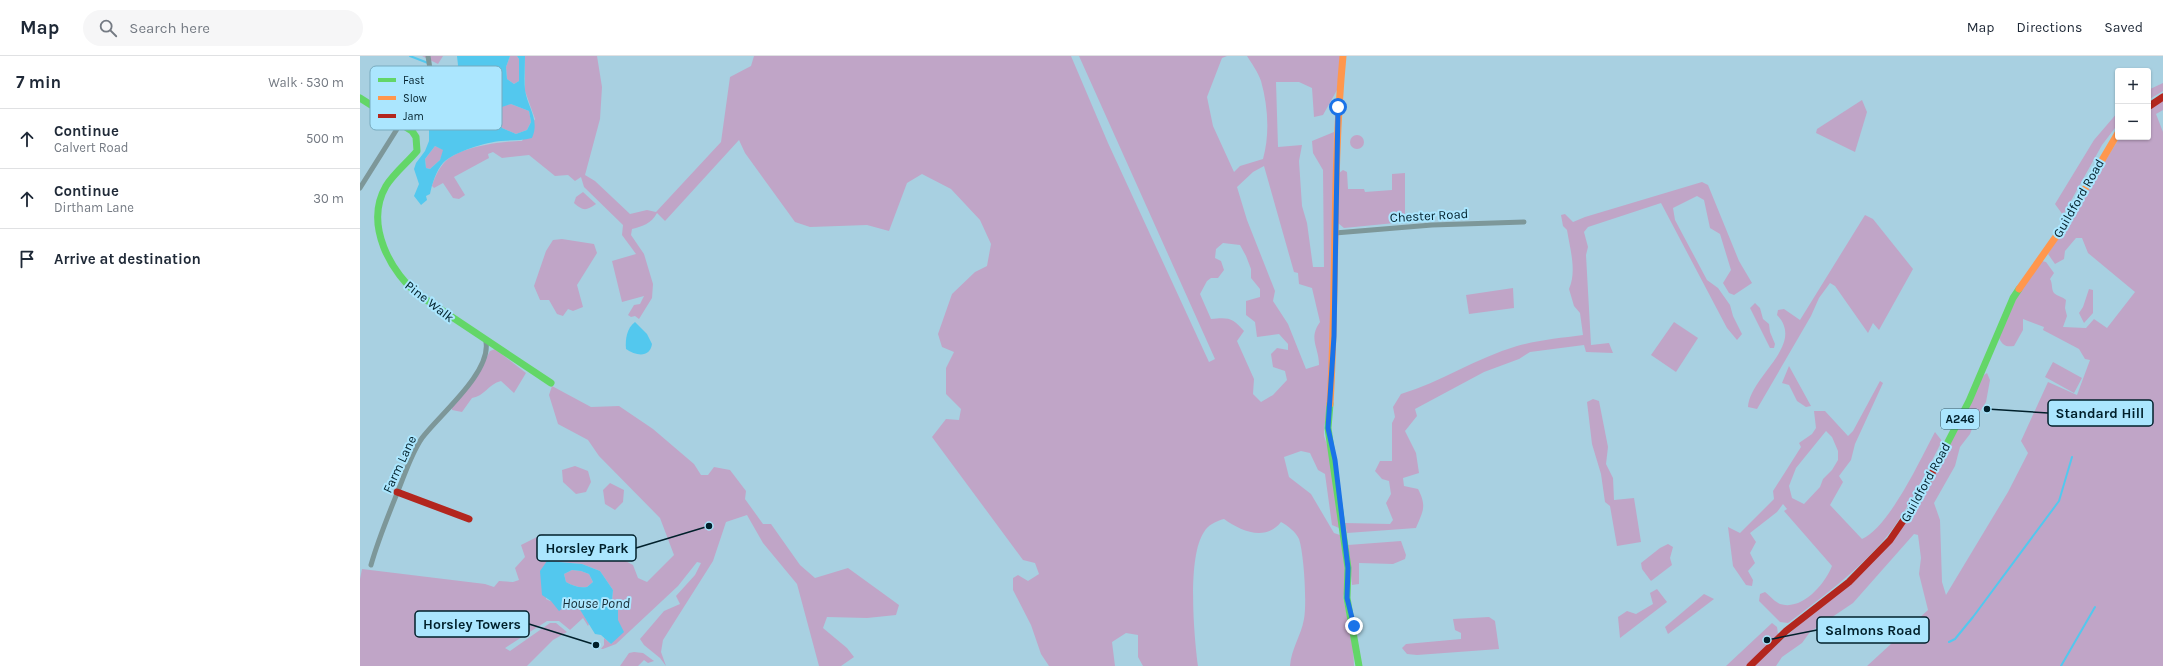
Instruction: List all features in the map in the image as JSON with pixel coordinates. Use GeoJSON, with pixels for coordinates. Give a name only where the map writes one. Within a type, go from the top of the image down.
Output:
{"type":"FeatureCollection","features":[{"type":"Feature","properties":{"kind":"street"},"geometry":{"type":"LineString","coordinates":[[428,56],[430,66]]}},
{"type":"Feature","properties":{"kind":"street"},"geometry":{"type":"LineString","coordinates":[[1343,56],[1338,107],[1333,365],[1328,428],[1335,460],[1348,568],[1347,598],[1354,626],[1359,666]]}},
{"type":"Feature","properties":{"kind":"street"},"geometry":{"type":"LineString","coordinates":[[2151,105],[2163,97]]}},
{"type":"Feature","properties":{"kind":"street","name":"Pine Walk"},"geometry":{"type":"LineString","coordinates":[[360,98],[370,104]]}},
{"type":"Feature","properties":{"kind":"street"},"geometry":{"type":"LineString","coordinates":[[360,188],[397,130]]}},
{"type":"Feature","properties":{"kind":"street","name":"Pine Walk"},"geometry":{"type":"LineString","coordinates":[[411,130],[416,137],[417,151],[384,189],[378,214],[381,239],[392,265],[404,282],[415,292],[486,342],[551,383]]}},
{"type":"Feature","properties":{"kind":"street","name":"Guildford Road"},"geometry":{"type":"LineString","coordinates":[[1750,666],[1786,631],[1849,582],[1890,540],[1906,517],[1922,493],[1969,401],[2013,298],[2062,228],[2098,164],[2115,138]]}},
{"type":"Feature","properties":{"kind":"street","name":"Chester Road"},"geometry":{"type":"LineString","coordinates":[[1335,233],[1432,225],[1524,222]]}},
{"type":"Feature","properties":{"kind":"street","name":"Farm Lane"},"geometry":{"type":"LineString","coordinates":[[371,566],[382,526],[421,439],[469,384],[480,367],[487,349],[486,342]]}},
{"type":"Feature","properties":{"kind":"street"},"geometry":{"type":"LineString","coordinates":[[397,492],[469,519]]}},
{"type":"Feature","properties":{"kind":"shaded area"},"geometry":{"type":"Polygon","coordinates":[[[422,56],[443,56],[438,64],[422,56]]]}},
{"type":"Feature","properties":{"kind":"shaded area"},"geometry":{"type":"Polygon","coordinates":[[[510,56],[517,56],[519,59],[519,81],[514,84],[507,79],[506,67],[510,56]]]}},
{"type":"Feature","properties":{"kind":"shaded area"},"geometry":{"type":"Polygon","coordinates":[[[525,56],[597,56],[602,87],[600,119],[585,175],[595,181],[630,214],[647,210],[656,212],[721,142],[730,77],[751,66],[754,56],[1071,56],[1108,143],[1209,362],[1215,359],[1079,56],[1227,56],[1222,58],[1207,97],[1213,126],[1234,172],[1240,166],[1263,159],[1267,140],[1267,110],[1261,81],[1247,56],[1341,56],[1337,90],[1323,115],[1314,117],[1312,88],[1299,82],[1276,82],[1278,147],[1302,145],[1299,161],[1302,206],[1307,223],[1313,267],[1324,267],[1323,170],[1313,153],[1312,141],[1334,132],[1330,367],[1327,416],[1324,426],[1324,436],[1333,463],[1340,525],[1339,528],[1332,525],[1325,474],[1318,470],[1310,453],[1301,451],[1284,457],[1289,477],[1311,494],[1334,533],[1340,535],[1347,584],[1343,597],[1353,645],[1354,666],[1290,666],[1292,654],[1303,625],[1305,612],[1304,567],[1299,539],[1292,529],[1281,522],[1268,532],[1260,533],[1245,530],[1224,519],[1212,524],[1204,532],[1195,559],[1193,597],[1198,666],[1143,666],[1138,657],[1138,635],[1126,633],[1112,642],[1115,666],[1049,666],[1041,654],[1031,625],[1013,590],[1013,578],[1018,575],[1028,581],[1039,574],[1035,563],[1023,560],[932,437],[946,419],[959,420],[961,409],[946,394],[946,368],[954,352],[942,347],[938,334],[952,294],[975,272],[987,266],[991,244],[980,220],[951,189],[922,174],[907,183],[889,231],[867,225],[810,227],[795,222],[745,153],[739,140],[665,221],[657,213],[655,217],[643,226],[632,229],[631,235],[644,254],[653,284],[652,298],[639,319],[635,316],[631,317],[628,315],[634,305],[640,304],[644,296],[622,302],[612,261],[636,254],[622,235],[623,225],[584,187],[581,177],[575,181],[568,175],[555,176],[529,155],[502,158],[493,152],[488,154],[489,158],[454,177],[465,195],[459,199],[453,198],[443,183],[434,188],[432,186],[439,169],[449,158],[458,153],[480,146],[503,142],[522,141],[535,119],[525,91],[525,56]],[[1264,166],[1253,172],[1237,187],[1247,220],[1275,291],[1273,301],[1288,324],[1306,369],[1319,365],[1314,338],[1320,322],[1312,288],[1299,284],[1298,273],[1294,272],[1264,166]],[[1223,243],[1216,249],[1215,258],[1221,261],[1224,270],[1218,278],[1211,278],[1207,281],[1200,294],[1211,319],[1230,319],[1237,323],[1244,331],[1237,341],[1254,379],[1253,394],[1261,402],[1273,395],[1287,380],[1285,371],[1273,367],[1271,354],[1277,348],[1288,350],[1288,344],[1279,334],[1257,337],[1255,322],[1246,315],[1246,301],[1260,297],[1260,289],[1251,278],[1251,269],[1240,245],[1223,243]]]}},
{"type":"Feature","properties":{"kind":"shaded area"},"geometry":{"type":"Polygon","coordinates":[[[2163,83],[2163,91],[2151,98],[2151,89],[2163,83]]]}},
{"type":"Feature","properties":{"kind":"shaded area"},"geometry":{"type":"Polygon","coordinates":[[[1862,100],[1867,112],[1855,152],[1816,133],[1817,129],[1862,100]]]}},
{"type":"Feature","properties":{"kind":"shaded area"},"geometry":{"type":"Polygon","coordinates":[[[2163,100],[2163,110],[2156,114],[2163,132],[2163,666],[1867,666],[1928,610],[1919,574],[1921,558],[1918,535],[1914,534],[1853,603],[1810,632],[1802,643],[1782,657],[1776,666],[1753,666],[1892,542],[1984,375],[1987,373],[1990,380],[1986,402],[1977,416],[1970,434],[1960,447],[1955,466],[1934,503],[1940,520],[1942,582],[1946,595],[2008,492],[2028,453],[2021,441],[2048,382],[2077,395],[2090,360],[2085,359],[2079,349],[2043,330],[2044,327],[2023,319],[2023,330],[2014,346],[2007,346],[2003,344],[1999,338],[2017,296],[2042,261],[2046,262],[2054,273],[2050,279],[2053,291],[2055,294],[2066,300],[2065,308],[2067,316],[2063,327],[2086,328],[2094,319],[2107,328],[2135,292],[2088,253],[2082,238],[2076,238],[2065,251],[2064,259],[2055,264],[2048,254],[2118,140],[2151,140],[2151,108],[2163,100]]]}},
{"type":"Feature","properties":{"kind":"shaded area"},"geometry":{"type":"Polygon","coordinates":[[[511,104],[529,111],[531,122],[527,130],[516,134],[502,128],[502,106],[511,104]]]}},
{"type":"Feature","properties":{"kind":"shaded area"},"geometry":{"type":"Polygon","coordinates":[[[2115,116],[2115,128],[2102,145],[2063,215],[2055,204],[2094,140],[2115,116]]]}},
{"type":"Feature","properties":{"kind":"shaded area"},"geometry":{"type":"Polygon","coordinates":[[[1354,135],[1360,135],[1364,139],[1364,145],[1360,149],[1354,149],[1350,145],[1350,139],[1354,135]]]}},
{"type":"Feature","properties":{"kind":"shaded area"},"geometry":{"type":"Polygon","coordinates":[[[435,146],[444,150],[440,160],[430,169],[426,168],[425,159],[435,146]]]}},
{"type":"Feature","properties":{"kind":"shaded area"},"geometry":{"type":"Polygon","coordinates":[[[1343,170],[1347,172],[1348,189],[1364,189],[1365,192],[1392,190],[1392,174],[1405,173],[1405,222],[1344,228],[1338,223],[1338,174],[1343,170]]]}},
{"type":"Feature","properties":{"kind":"shaded area"},"geometry":{"type":"Polygon","coordinates":[[[1702,182],[1708,185],[1739,261],[1752,283],[1734,295],[1729,293],[1723,283],[1731,270],[1720,234],[1710,228],[1704,200],[1697,196],[1673,208],[1675,220],[1707,280],[1718,288],[1730,305],[1733,316],[1742,334],[1737,340],[1727,328],[1661,203],[1588,227],[1584,232],[1588,247],[1586,255],[1591,345],[1609,343],[1613,353],[1586,352],[1584,345],[1530,352],[1519,359],[1484,372],[1415,409],[1417,416],[1405,431],[1416,453],[1419,473],[1403,478],[1404,486],[1418,489],[1421,495],[1423,508],[1416,528],[1347,533],[1345,523],[1390,524],[1393,520],[1386,503],[1391,494],[1389,481],[1382,479],[1375,471],[1380,461],[1392,461],[1392,423],[1395,417],[1393,407],[1401,394],[1430,383],[1487,357],[1517,346],[1583,335],[1580,313],[1574,306],[1569,289],[1573,267],[1567,230],[1563,226],[1561,215],[1565,214],[1573,222],[1585,217],[1702,182]]]}},
{"type":"Feature","properties":{"kind":"shaded area"},"geometry":{"type":"Polygon","coordinates":[[[583,192],[596,204],[590,208],[582,209],[574,203],[576,197],[583,192]]]}},
{"type":"Feature","properties":{"kind":"shaded area"},"geometry":{"type":"Polygon","coordinates":[[[1865,215],[1873,219],[1913,269],[1879,330],[1873,323],[1868,333],[1835,286],[1830,283],[1819,298],[1811,316],[1757,409],[1748,407],[1751,395],[1774,361],[1785,338],[1784,326],[1777,315],[1778,310],[1784,309],[1800,320],[1865,215]]]}},
{"type":"Feature","properties":{"kind":"shaded area"},"geometry":{"type":"Polygon","coordinates":[[[562,239],[594,244],[597,253],[577,285],[583,307],[573,311],[568,309],[563,316],[557,314],[549,300],[540,300],[534,286],[546,251],[553,240],[562,239]]]}},
{"type":"Feature","properties":{"kind":"shaded area"},"geometry":{"type":"Polygon","coordinates":[[[1513,288],[1514,308],[1469,314],[1466,295],[1513,288]]]}},
{"type":"Feature","properties":{"kind":"shaded area"},"geometry":{"type":"Polygon","coordinates":[[[2089,289],[2093,290],[2093,313],[2084,323],[2079,313],[2083,307],[2089,289]]]}},
{"type":"Feature","properties":{"kind":"shaded area"},"geometry":{"type":"Polygon","coordinates":[[[1755,303],[1760,308],[1763,319],[1769,324],[1770,332],[1775,344],[1774,348],[1770,348],[1750,308],[1755,303]]]}},
{"type":"Feature","properties":{"kind":"shaded area"},"geometry":{"type":"Polygon","coordinates":[[[1674,322],[1698,338],[1676,372],[1651,355],[1674,322]]]}},
{"type":"Feature","properties":{"kind":"shaded area"},"geometry":{"type":"Polygon","coordinates":[[[495,349],[526,373],[514,393],[501,381],[480,395],[472,398],[462,412],[452,410],[452,405],[477,375],[490,351],[495,349]]]}},
{"type":"Feature","properties":{"kind":"shaded area"},"geometry":{"type":"Polygon","coordinates":[[[2053,362],[2082,378],[2074,393],[2045,377],[2053,362]]]}},
{"type":"Feature","properties":{"kind":"shaded area"},"geometry":{"type":"Polygon","coordinates":[[[1789,366],[1811,406],[1806,407],[1797,401],[1789,385],[1782,383],[1789,366]]]}},
{"type":"Feature","properties":{"kind":"shaded area"},"geometry":{"type":"Polygon","coordinates":[[[1880,381],[1883,383],[1855,444],[1851,460],[1839,476],[1843,482],[1830,505],[1862,539],[1873,532],[1893,507],[1913,475],[1935,432],[1942,441],[1920,485],[1894,527],[1883,541],[1858,567],[1816,602],[1788,623],[1780,622],[1759,601],[1760,594],[1765,592],[1780,604],[1796,604],[1804,600],[1818,588],[1824,581],[1832,566],[1784,511],[1787,509],[1783,504],[1777,512],[1750,533],[1756,542],[1750,553],[1755,563],[1748,571],[1753,580],[1752,586],[1746,585],[1733,566],[1728,527],[1740,533],[1774,499],[1773,491],[1801,447],[1799,443],[1812,434],[1816,428],[1814,411],[1825,411],[1848,436],[1853,431],[1880,381]],[[1826,431],[1796,468],[1789,486],[1792,498],[1804,504],[1820,487],[1823,479],[1832,470],[1838,460],[1838,451],[1832,437],[1826,431]]]}},
{"type":"Feature","properties":{"kind":"shaded area"},"geometry":{"type":"Polygon","coordinates":[[[552,386],[591,407],[619,406],[653,429],[694,464],[701,475],[708,475],[714,467],[730,470],[746,491],[745,499],[763,524],[771,524],[800,565],[815,578],[848,568],[899,605],[896,615],[867,618],[827,617],[823,628],[847,648],[854,657],[841,666],[819,666],[797,584],[763,543],[747,515],[726,522],[713,561],[663,640],[661,652],[666,666],[660,658],[644,645],[640,639],[664,611],[680,604],[676,596],[695,575],[701,563],[697,562],[678,586],[616,644],[603,649],[601,649],[604,645],[604,638],[611,644],[618,622],[617,612],[612,601],[613,590],[600,571],[582,564],[547,561],[546,599],[550,601],[574,599],[589,624],[588,626],[583,618],[570,630],[559,621],[547,621],[505,648],[510,651],[550,623],[556,623],[567,632],[553,640],[527,666],[360,666],[360,579],[362,569],[485,584],[494,587],[499,581],[513,582],[519,580],[515,568],[525,557],[521,545],[543,534],[572,546],[601,548],[633,565],[638,578],[647,582],[674,555],[660,518],[599,456],[588,440],[558,424],[549,395],[552,386]]]}},
{"type":"Feature","properties":{"kind":"shaded area"},"geometry":{"type":"Polygon","coordinates":[[[1593,399],[1599,401],[1608,447],[1606,464],[1613,478],[1614,500],[1634,498],[1641,542],[1617,546],[1610,506],[1605,502],[1601,474],[1592,444],[1587,402],[1593,399]]]}},
{"type":"Feature","properties":{"kind":"shaded area"},"geometry":{"type":"Polygon","coordinates":[[[575,466],[588,471],[591,482],[586,492],[576,494],[563,482],[562,470],[575,466]]]}},
{"type":"Feature","properties":{"kind":"shaded area"},"geometry":{"type":"Polygon","coordinates":[[[610,483],[624,490],[623,502],[615,510],[605,504],[603,490],[610,483]]]}},
{"type":"Feature","properties":{"kind":"shaded area"},"geometry":{"type":"Polygon","coordinates":[[[1401,541],[1406,555],[1405,559],[1393,564],[1359,563],[1359,584],[1352,585],[1348,545],[1401,541]]]}},
{"type":"Feature","properties":{"kind":"shaded area"},"geometry":{"type":"Polygon","coordinates":[[[1668,544],[1673,547],[1670,558],[1672,565],[1651,581],[1642,569],[1641,563],[1660,548],[1668,544]]]}},
{"type":"Feature","properties":{"kind":"shaded area"},"geometry":{"type":"Polygon","coordinates":[[[572,570],[589,574],[593,582],[587,587],[571,585],[566,582],[564,574],[572,570]]]}},
{"type":"Feature","properties":{"kind":"shaded area"},"geometry":{"type":"Polygon","coordinates":[[[1657,589],[1667,602],[1620,638],[1618,617],[1627,611],[1636,614],[1653,604],[1650,593],[1657,589]]]}},
{"type":"Feature","properties":{"kind":"shaded area"},"geometry":{"type":"Polygon","coordinates":[[[1704,594],[1714,599],[1668,634],[1665,627],[1704,594]]]}},
{"type":"Feature","properties":{"kind":"shaded area"},"geometry":{"type":"Polygon","coordinates":[[[1489,617],[1495,621],[1499,649],[1417,655],[1407,654],[1402,648],[1406,644],[1461,639],[1461,633],[1455,630],[1453,619],[1489,617]]]}},
{"type":"Feature","properties":{"kind":"shaded area"},"geometry":{"type":"Polygon","coordinates":[[[1772,623],[1777,627],[1778,634],[1746,666],[1726,666],[1772,623]]]}},
{"type":"Feature","properties":{"kind":"shaded area"},"geometry":{"type":"Polygon","coordinates":[[[629,653],[643,653],[654,661],[648,663],[644,660],[638,666],[620,666],[629,653]]]}},
{"type":"Feature","properties":{"kind":"water"},"geometry":{"type":"Polygon","coordinates":[[[457,56],[510,56],[506,67],[507,79],[514,84],[519,81],[519,59],[517,56],[525,56],[525,90],[533,114],[535,125],[534,132],[532,138],[487,143],[454,155],[443,163],[438,170],[430,194],[426,196],[427,200],[421,205],[414,196],[419,184],[414,169],[429,141],[429,130],[502,130],[502,128],[516,134],[527,130],[531,122],[529,111],[511,104],[502,107],[502,66],[458,66],[457,56]],[[435,146],[425,159],[426,168],[430,169],[440,160],[443,150],[435,146]]]}},
{"type":"Feature","properties":{"kind":"water"},"geometry":{"type":"Polygon","coordinates":[[[635,322],[647,334],[652,344],[651,349],[646,354],[634,353],[626,349],[627,334],[632,324],[635,322]]]}},
{"type":"Feature","properties":{"kind":"water","name":"House Pond"},"geometry":{"type":"Polygon","coordinates":[[[547,561],[582,564],[600,571],[613,590],[612,601],[618,609],[618,620],[624,632],[611,644],[601,635],[595,634],[574,600],[559,611],[551,601],[542,595],[540,571],[547,561]],[[572,570],[564,574],[566,582],[571,585],[587,587],[593,582],[589,574],[572,570]]]}},
{"type":"Feature","properties":{"kind":"waterway"},"geometry":{"type":"LineString","coordinates":[[410,56],[428,63]]}},
{"type":"Feature","properties":{"kind":"waterway"},"geometry":{"type":"LineString","coordinates":[[1949,642],[1955,639],[1973,617],[2059,501],[2072,457]]}},
{"type":"Feature","properties":{"kind":"waterway"},"geometry":{"type":"LineString","coordinates":[[2061,666],[2095,607]]}},
{"type":"Feature","properties":{"kind":"traffic: fast"},"geometry":{"type":"LineString","coordinates":[[360,98],[370,104]]}},
{"type":"Feature","properties":{"kind":"traffic: fast"},"geometry":{"type":"LineString","coordinates":[[410,130],[416,137],[417,151],[386,186],[380,201],[378,216],[379,232],[391,262],[410,287],[422,297],[551,383]]}},
{"type":"Feature","properties":{"kind":"traffic: fast"},"geometry":{"type":"LineString","coordinates":[[1936,465],[1969,401],[2013,298],[2019,289]]}},
{"type":"Feature","properties":{"kind":"traffic: fast"},"geometry":{"type":"LineString","coordinates":[[1330,404],[1328,428],[1348,568],[1347,598],[1359,666]]}},
{"type":"Feature","properties":{"kind":"traffic: slow"},"geometry":{"type":"LineString","coordinates":[[1330,404],[1337,143],[1343,56]]}},
{"type":"Feature","properties":{"kind":"traffic: slow"},"geometry":{"type":"LineString","coordinates":[[2019,289],[2062,228],[2115,138]]}},
{"type":"Feature","properties":{"kind":"traffic: jam"},"geometry":{"type":"LineString","coordinates":[[2151,105],[2163,97]]}},
{"type":"Feature","properties":{"kind":"traffic: jam"},"geometry":{"type":"LineString","coordinates":[[1750,666],[1786,631],[1849,582],[1890,540],[1922,493],[1936,465]]}},
{"type":"Feature","properties":{"kind":"traffic: jam"},"geometry":{"type":"LineString","coordinates":[[397,492],[469,519]]}},
{"type":"Feature","properties":{"kind":"place","name":"Standard Hill"},"geometry":{"type":"Point","coordinates":[1987,409]}},
{"type":"Feature","properties":{"kind":"place","name":"Horsley Park"},"geometry":{"type":"Point","coordinates":[709,526]}},
{"type":"Feature","properties":{"kind":"place","name":"Salmons Road"},"geometry":{"type":"Point","coordinates":[1767,640]}},
{"type":"Feature","properties":{"kind":"place","name":"Horsley Towers"},"geometry":{"type":"Point","coordinates":[596,645]}},
{"type":"Feature","properties":{"kind":"route"},"geometry":{"type":"LineString","coordinates":[[1338,107],[1336,133],[1334,336],[1328,428],[1335,460],[1348,568],[1349,582],[1347,598],[1354,626]]}}]}
